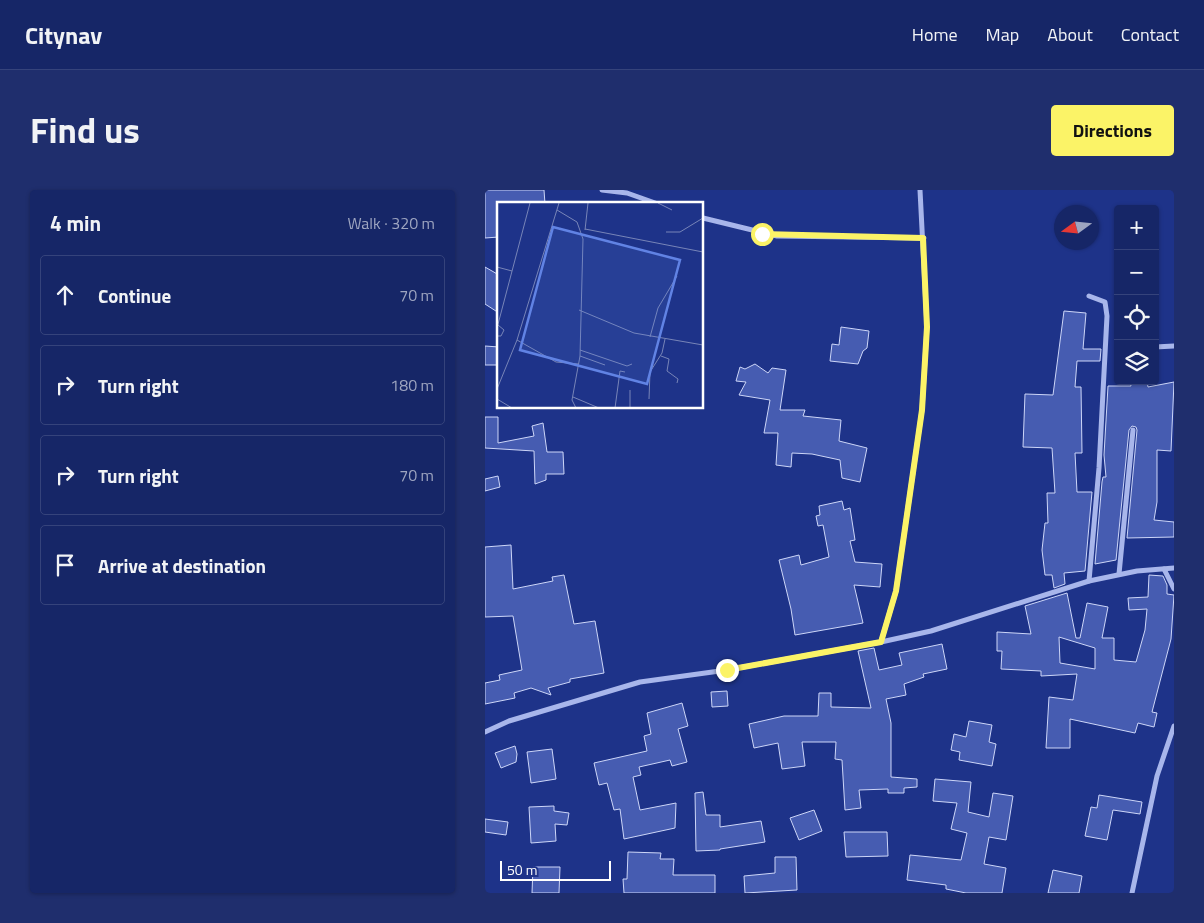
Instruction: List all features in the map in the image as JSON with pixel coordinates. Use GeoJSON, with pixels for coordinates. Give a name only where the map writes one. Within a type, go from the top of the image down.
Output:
{"type":"FeatureCollection","features":[{"type":"Feature","properties":{"kind":"street"},"geometry":{"type":"LineString","coordinates":[[602,190],[627,193],[652,202]]}},
{"type":"Feature","properties":{"kind":"street"},"geometry":{"type":"LineString","coordinates":[[881,642],[896,591],[922,410],[927,327],[919,190]]}},
{"type":"Feature","properties":{"kind":"street"},"geometry":{"type":"LineString","coordinates":[[704,218],[777,236],[923,238]]}},
{"type":"Feature","properties":{"kind":"street"},"geometry":{"type":"LineString","coordinates":[[1089,296],[1105,302],[1107,316],[1099,468],[1089,581]]}},
{"type":"Feature","properties":{"kind":"street"},"geometry":{"type":"LineString","coordinates":[[1159,347],[1174,346]]}},
{"type":"Feature","properties":{"kind":"street"},"geometry":{"type":"LineString","coordinates":[[1119,574],[1133,430]]}},
{"type":"Feature","properties":{"kind":"street"},"geometry":{"type":"LineString","coordinates":[[485,732],[509,721],[639,682],[727,670],[881,642],[931,631],[1089,581],[1119,574],[1174,568]]}},
{"type":"Feature","properties":{"kind":"street"},"geometry":{"type":"LineString","coordinates":[[1164,569],[1174,589]]}},
{"type":"Feature","properties":{"kind":"street"},"geometry":{"type":"LineString","coordinates":[[1132,893],[1157,776],[1174,726]]}},
{"type":"Feature","properties":{"kind":"building"},"geometry":{"type":"Polygon","coordinates":[[[485,190],[544,190],[545,202],[497,202],[497,237],[485,238],[485,190]]]}},
{"type":"Feature","properties":{"kind":"building"},"geometry":{"type":"Polygon","coordinates":[[[485,267],[497,274],[497,312],[485,304],[485,267]]]}},
{"type":"Feature","properties":{"kind":"building"},"geometry":{"type":"Polygon","coordinates":[[[1064,311],[1086,313],[1083,349],[1101,349],[1100,361],[1077,361],[1075,387],[1081,387],[1082,453],[1075,453],[1077,492],[1092,492],[1085,571],[1064,573],[1065,584],[1054,588],[1052,575],[1045,575],[1042,550],[1045,523],[1048,523],[1047,493],[1055,493],[1052,448],[1023,447],[1025,394],[1053,395],[1064,311]]]}},
{"type":"Feature","properties":{"kind":"building"},"geometry":{"type":"Polygon","coordinates":[[[841,327],[869,331],[867,348],[863,351],[858,364],[830,361],[832,344],[839,345],[841,327]]]}},
{"type":"Feature","properties":{"kind":"building"},"geometry":{"type":"Polygon","coordinates":[[[485,346],[497,347],[497,365],[485,365],[485,346]]]}},
{"type":"Feature","properties":{"kind":"building"},"geometry":{"type":"Polygon","coordinates":[[[755,364],[768,373],[772,368],[786,370],[780,410],[805,410],[803,416],[841,420],[839,441],[867,448],[860,482],[842,478],[840,460],[812,454],[792,453],[791,467],[776,465],[778,433],[764,433],[770,400],[739,395],[746,382],[736,381],[740,367],[745,369],[755,364]]]}},
{"type":"Feature","properties":{"kind":"building"},"geometry":{"type":"Polygon","coordinates":[[[1174,382],[1171,451],[1157,450],[1157,502],[1154,520],[1174,522],[1174,537],[1127,538],[1137,430],[1136,427],[1132,426],[1129,430],[1116,560],[1095,564],[1102,482],[1103,477],[1106,477],[1104,455],[1108,386],[1148,385],[1148,387],[1174,382]]]}},
{"type":"Feature","properties":{"kind":"building"},"geometry":{"type":"Polygon","coordinates":[[[485,417],[498,417],[498,443],[534,436],[532,426],[543,423],[547,452],[563,452],[564,474],[546,474],[546,480],[535,484],[534,451],[485,448],[485,417]]]}},
{"type":"Feature","properties":{"kind":"building"},"geometry":{"type":"Polygon","coordinates":[[[498,476],[500,487],[485,491],[485,479],[498,476]]]}},
{"type":"Feature","properties":{"kind":"building"},"geometry":{"type":"Polygon","coordinates":[[[842,501],[844,510],[850,508],[855,540],[850,541],[855,562],[882,564],[880,587],[854,585],[863,623],[795,635],[791,609],[779,560],[799,555],[801,565],[829,557],[823,525],[818,526],[816,516],[820,515],[819,506],[842,501]]]}},
{"type":"Feature","properties":{"kind":"building"},"geometry":{"type":"Polygon","coordinates":[[[511,545],[513,589],[553,581],[552,577],[564,575],[574,624],[595,621],[604,673],[570,679],[570,682],[548,688],[551,695],[531,688],[514,693],[515,698],[485,704],[485,683],[500,680],[499,675],[522,670],[513,616],[485,617],[485,547],[511,545]]]}},
{"type":"Feature","properties":{"kind":"building"},"geometry":{"type":"Polygon","coordinates":[[[1149,575],[1163,576],[1167,585],[1167,594],[1174,595],[1171,639],[1152,712],[1157,713],[1154,727],[1138,723],[1135,733],[1070,719],[1070,748],[1046,748],[1049,697],[1073,700],[1077,674],[1041,676],[1041,671],[1001,669],[1002,651],[997,651],[997,632],[1031,634],[1025,606],[1067,593],[1076,638],[1080,638],[1087,603],[1108,607],[1102,638],[1114,638],[1114,660],[1136,662],[1145,630],[1147,609],[1129,610],[1128,598],[1148,597],[1149,575]],[[1059,637],[1060,663],[1095,669],[1095,648],[1059,637]]]}},
{"type":"Feature","properties":{"kind":"building"},"geometry":{"type":"Polygon","coordinates":[[[942,644],[947,669],[923,674],[924,677],[904,684],[906,695],[886,699],[891,723],[891,777],[917,779],[917,787],[904,788],[904,793],[888,793],[888,789],[859,790],[861,808],[845,810],[842,760],[835,759],[836,742],[802,742],[805,766],[782,769],[778,743],[754,748],[749,724],[784,716],[818,716],[819,693],[831,693],[831,707],[871,708],[858,651],[874,648],[879,670],[902,665],[899,653],[942,644]]]}},
{"type":"Feature","properties":{"kind":"building"},"geometry":{"type":"Polygon","coordinates":[[[727,691],[728,706],[712,707],[711,692],[727,691]]]}},
{"type":"Feature","properties":{"kind":"building"},"geometry":{"type":"Polygon","coordinates":[[[682,703],[688,726],[678,729],[687,762],[672,766],[670,760],[639,767],[641,775],[633,777],[640,810],[676,803],[675,828],[624,839],[620,809],[614,810],[607,783],[599,785],[594,763],[647,751],[644,736],[651,734],[647,713],[682,703]]]}},
{"type":"Feature","properties":{"kind":"building"},"geometry":{"type":"Polygon","coordinates":[[[969,721],[992,725],[989,742],[996,744],[992,766],[959,760],[960,752],[951,750],[954,734],[966,737],[969,721]]]}},
{"type":"Feature","properties":{"kind":"building"},"geometry":{"type":"Polygon","coordinates":[[[515,746],[516,762],[501,768],[495,753],[515,746]]]}},
{"type":"Feature","properties":{"kind":"building"},"geometry":{"type":"Polygon","coordinates":[[[552,749],[556,779],[531,783],[527,752],[552,749]]]}},
{"type":"Feature","properties":{"kind":"building"},"geometry":{"type":"Polygon","coordinates":[[[935,779],[971,782],[968,812],[989,817],[993,793],[1013,796],[1006,840],[989,837],[984,864],[1006,868],[1002,893],[966,893],[946,889],[946,885],[907,880],[910,855],[961,860],[967,833],[951,829],[957,803],[933,801],[935,779]]]}},
{"type":"Feature","properties":{"kind":"building"},"geometry":{"type":"Polygon","coordinates":[[[703,792],[706,815],[720,815],[720,827],[761,821],[765,842],[720,850],[696,851],[695,793],[703,792]]]}},
{"type":"Feature","properties":{"kind":"building"},"geometry":{"type":"Polygon","coordinates":[[[1099,795],[1142,802],[1140,814],[1113,810],[1107,840],[1085,836],[1091,807],[1097,808],[1099,795]]]}},
{"type":"Feature","properties":{"kind":"building"},"geometry":{"type":"Polygon","coordinates":[[[554,806],[554,811],[569,813],[567,825],[555,824],[556,841],[531,843],[529,807],[554,806]]]}},
{"type":"Feature","properties":{"kind":"building"},"geometry":{"type":"Polygon","coordinates":[[[814,810],[822,831],[799,840],[790,818],[814,810]]]}},
{"type":"Feature","properties":{"kind":"building"},"geometry":{"type":"Polygon","coordinates":[[[485,819],[508,822],[506,835],[485,832],[485,819]]]}},
{"type":"Feature","properties":{"kind":"building"},"geometry":{"type":"Polygon","coordinates":[[[844,832],[887,832],[888,856],[846,857],[844,832]]]}},
{"type":"Feature","properties":{"kind":"building"},"geometry":{"type":"Polygon","coordinates":[[[628,852],[661,853],[660,859],[674,859],[673,875],[715,875],[715,893],[624,893],[623,879],[627,879],[628,852]]]}},
{"type":"Feature","properties":{"kind":"building"},"geometry":{"type":"Polygon","coordinates":[[[775,857],[796,857],[797,890],[745,893],[744,876],[775,873],[775,857]]]}},
{"type":"Feature","properties":{"kind":"building"},"geometry":{"type":"Polygon","coordinates":[[[533,867],[560,867],[559,893],[532,893],[533,867]]]}},
{"type":"Feature","properties":{"kind":"building"},"geometry":{"type":"Polygon","coordinates":[[[1053,870],[1082,876],[1079,893],[1048,893],[1053,870]]]}},
{"type":"Feature","properties":{"kind":"route"},"geometry":{"type":"LineString","coordinates":[[727,670],[881,642],[896,591],[922,410],[927,327],[923,238],[777,236],[762,234]]}}]}
